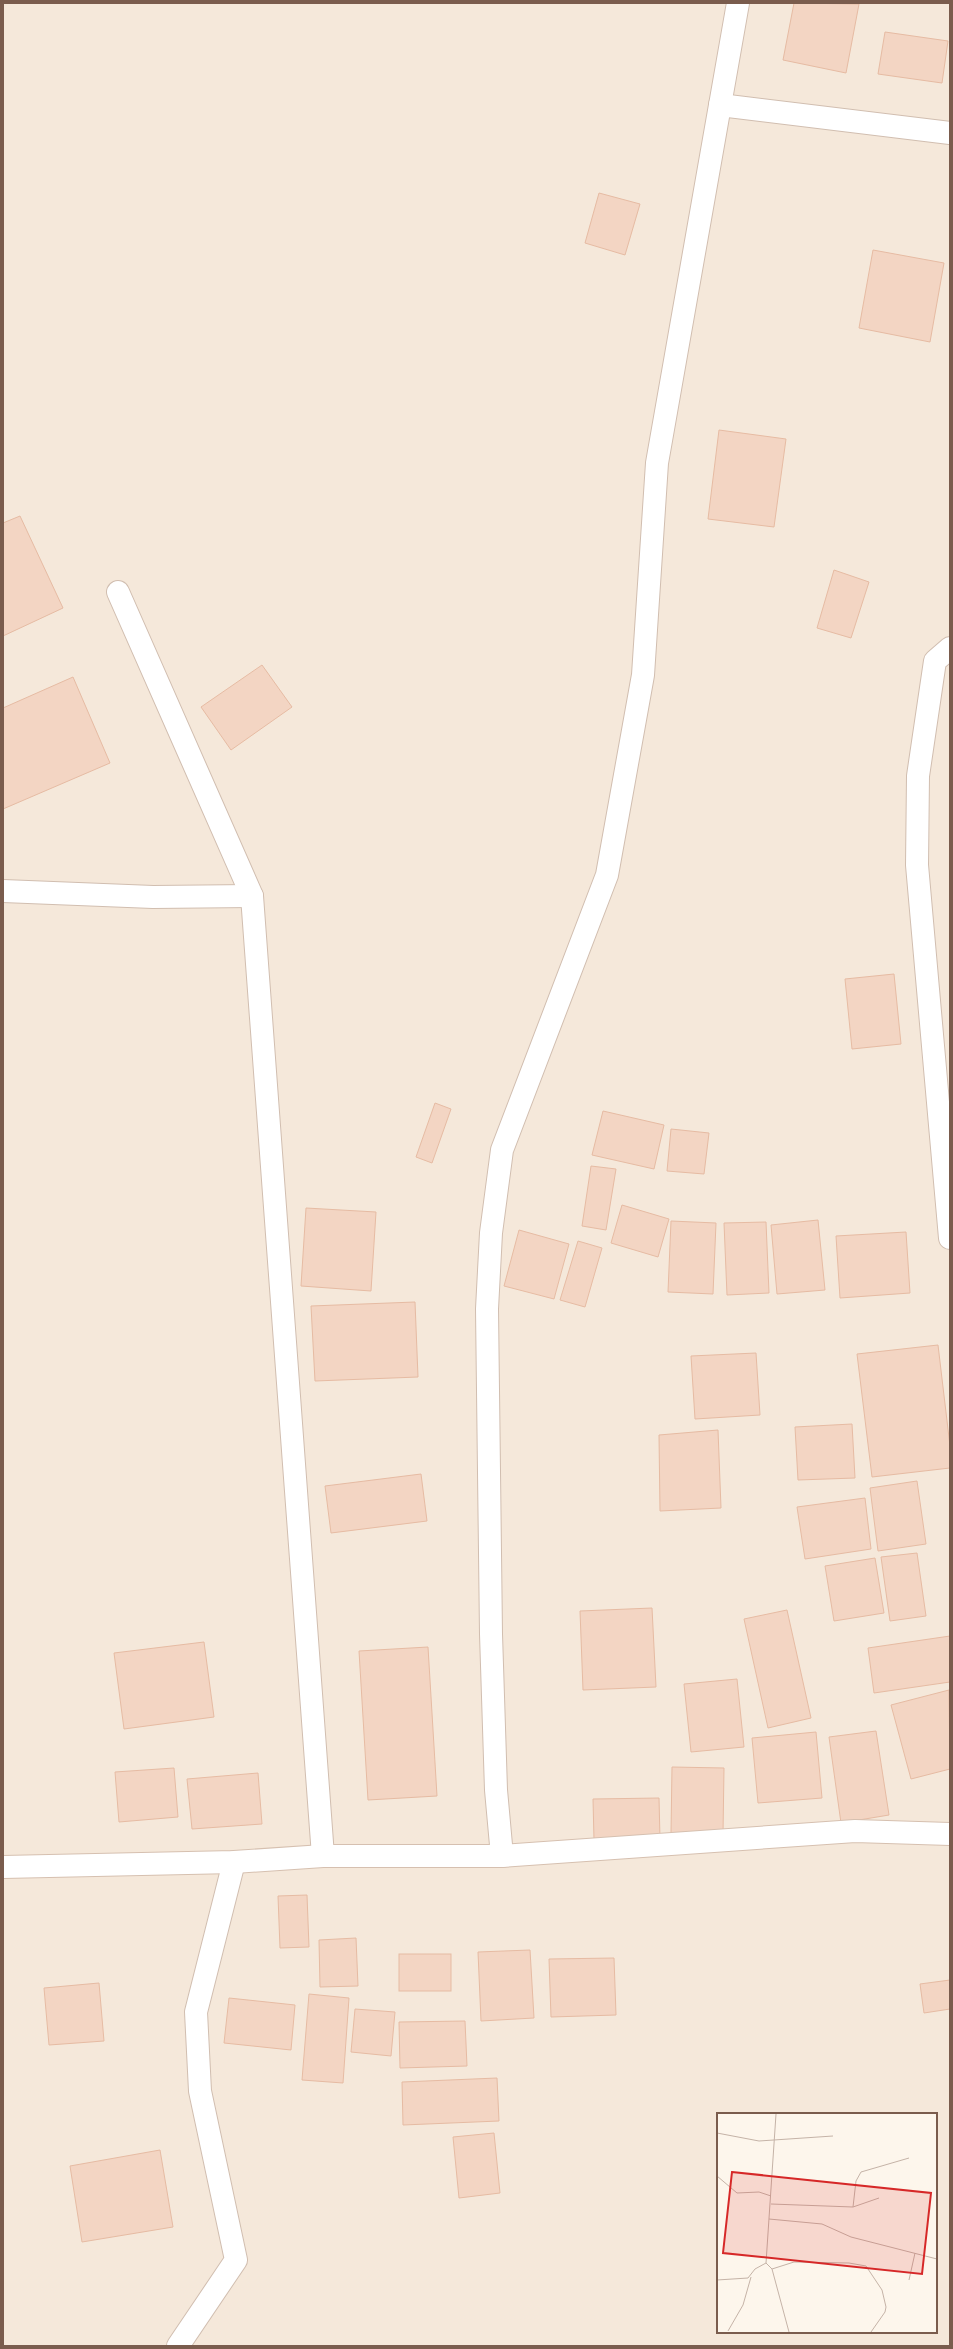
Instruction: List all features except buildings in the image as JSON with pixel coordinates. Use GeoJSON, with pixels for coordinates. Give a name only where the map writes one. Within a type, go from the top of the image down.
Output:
{"type":"FeatureCollection","features":[{"type":"Feature","properties":{"kind":"street"},"geometry":{"type":"LineString","coordinates":[[502,1856],[496,1790],[492,1634],[487,1309],[491,1233],[502,1150],[607,875],[643,675],[657,463],[738,3]]}},
{"type":"Feature","properties":{"kind":"street"},"geometry":{"type":"LineString","coordinates":[[720,104],[950,133]]}},
{"type":"Feature","properties":{"kind":"street"},"geometry":{"type":"LineString","coordinates":[[118,592],[252,896],[323,1856]]}},
{"type":"Feature","properties":{"kind":"street"},"geometry":{"type":"LineString","coordinates":[[950,648],[935,661],[918,776],[918,866],[950,1238]]}},
{"type":"Feature","properties":{"kind":"street"},"geometry":{"type":"LineString","coordinates":[[3,891],[153,897],[252,896]]}},
{"type":"Feature","properties":{"kind":"street"},"geometry":{"type":"LineString","coordinates":[[3,1867],[234,1862],[323,1856],[502,1856],[855,1831],[950,1834]]}},
{"type":"Feature","properties":{"kind":"street"},"geometry":{"type":"LineString","coordinates":[[178,2346],[236,2260],[200,2091],[196,2012],[234,1862]]}},
{"type":"Feature","properties":{"kind":"shaded area"},"geometry":{"type":"Polygon","coordinates":[[[3,3],[950,3],[950,2346],[3,2346],[3,3]]]}}]}
